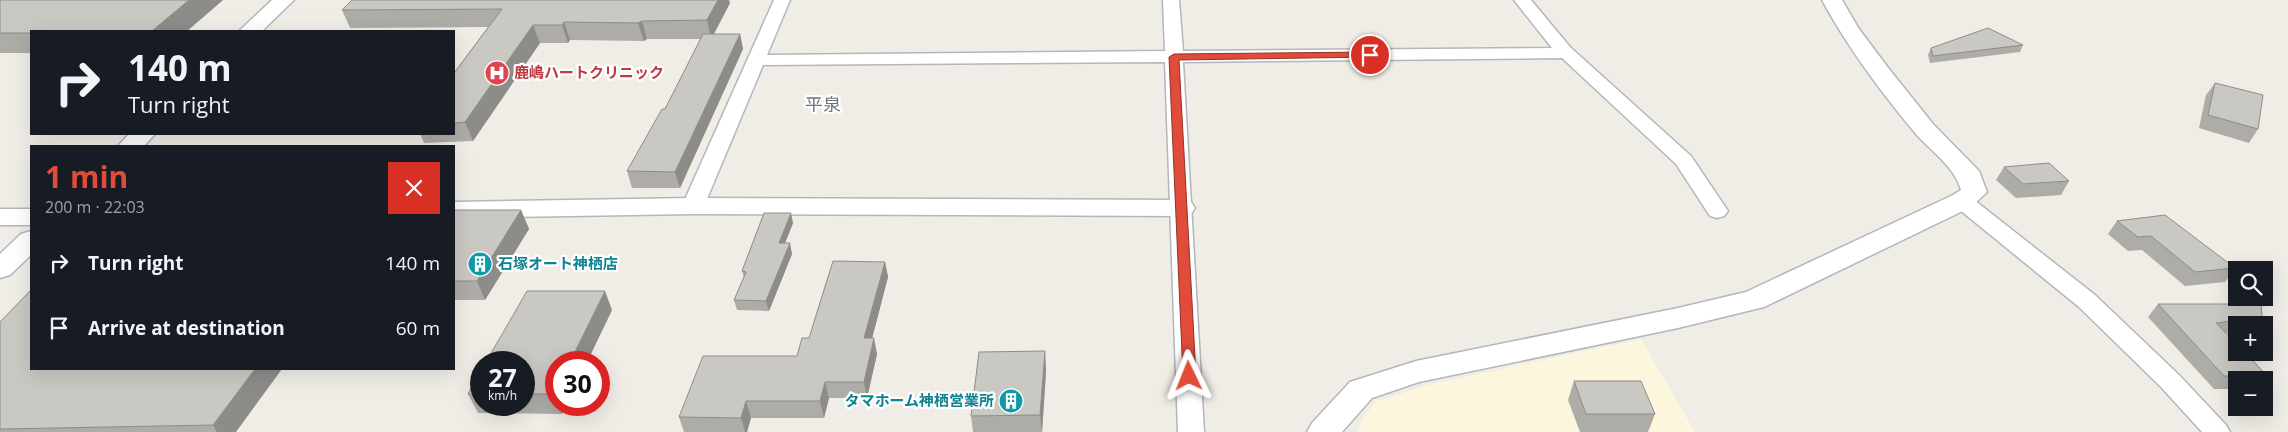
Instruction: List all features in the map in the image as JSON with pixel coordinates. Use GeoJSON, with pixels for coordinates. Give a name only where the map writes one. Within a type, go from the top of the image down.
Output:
{"type":"FeatureCollection","features":[{"type":"Feature","properties":{"kind":"street"},"geometry":{"type":"LineString","coordinates":[[251,30],[284,0]]}},
{"type":"Feature","properties":{"kind":"street"},"geometry":{"type":"LineString","coordinates":[[693,206],[782,0]]}},
{"type":"Feature","properties":{"kind":"street"},"geometry":{"type":"LineString","coordinates":[[1171,0],[1191,432]]}},
{"type":"Feature","properties":{"kind":"street"},"geometry":{"type":"LineString","coordinates":[[1522,0],[1566,53],[1684,160],[1717,211]]}},
{"type":"Feature","properties":{"kind":"street"},"geometry":{"type":"LineString","coordinates":[[1323,432],[1361,390],[1416,372],[1678,318],[1754,300],[1962,201],[1974,192],[1970,176],[1925,129],[1881,74],[1849,30],[1832,0]]}},
{"type":"Feature","properties":{"kind":"street"},"geometry":{"type":"LineString","coordinates":[[755,60],[1566,53]]}},
{"type":"Feature","properties":{"kind":"street"},"geometry":{"type":"LineString","coordinates":[[131,145],[142,135]]}},
{"type":"Feature","properties":{"kind":"street"},"geometry":{"type":"LineString","coordinates":[[1962,201],[2087,301],[2170,381],[2217,432]]}},
{"type":"Feature","properties":{"kind":"street"},"geometry":{"type":"LineString","coordinates":[[455,210],[693,206],[1182,208]]}},
{"type":"Feature","properties":{"kind":"street"},"geometry":{"type":"LineString","coordinates":[[0,217],[30,217]]}},
{"type":"Feature","properties":{"kind":"street"},"geometry":{"type":"LineString","coordinates":[[0,269],[30,241]]}},
{"type":"Feature","properties":{"kind":"shaded area"},"geometry":{"type":"Polygon","coordinates":[[[1641,339],[1695,432],[1358,432],[1362,420],[1375,402],[1428,385],[1641,339]]]}},
{"type":"Feature","properties":{"kind":"building"},"geometry":{"type":"Polygon","coordinates":[[[0,0],[189,0],[153,30],[30,30],[30,33],[0,33],[0,0]]]}},
{"type":"Feature","properties":{"kind":"building"},"geometry":{"type":"Polygon","coordinates":[[[352,0],[718,0],[707,20],[642,21],[638,23],[564,22],[562,25],[533,25],[465,122],[455,123],[455,72],[502,9],[342,10],[352,0]]]}},
{"type":"Feature","properties":{"kind":"building"},"geometry":{"type":"Polygon","coordinates":[[[1988,28],[2023,45],[1933,56],[1931,48],[1988,28]]]}},
{"type":"Feature","properties":{"kind":"building"},"geometry":{"type":"Polygon","coordinates":[[[703,34],[740,34],[675,172],[627,171],[662,109],[665,109],[703,34]]]}},
{"type":"Feature","properties":{"kind":"building"},"geometry":{"type":"Polygon","coordinates":[[[2215,83],[2263,95],[2258,129],[2208,115],[2215,83]]]}},
{"type":"Feature","properties":{"kind":"building"},"geometry":{"type":"Polygon","coordinates":[[[2049,163],[2069,181],[2023,184],[2004,167],[2049,163]]]}},
{"type":"Feature","properties":{"kind":"building"},"geometry":{"type":"Polygon","coordinates":[[[455,210],[521,210],[477,281],[455,281],[455,210]]]}},
{"type":"Feature","properties":{"kind":"building"},"geometry":{"type":"Polygon","coordinates":[[[764,213],[791,213],[779,243],[790,243],[766,301],[734,300],[746,272],[742,271],[764,213]]]}},
{"type":"Feature","properties":{"kind":"building"},"geometry":{"type":"Polygon","coordinates":[[[2165,215],[2228,263],[2228,269],[2195,272],[2151,236],[2138,237],[2117,221],[2165,215]]]}},
{"type":"Feature","properties":{"kind":"building"},"geometry":{"type":"Polygon","coordinates":[[[833,261],[885,262],[864,338],[874,338],[864,382],[825,382],[820,401],[746,401],[741,418],[679,417],[703,356],[797,356],[802,338],[809,338],[833,261]]]}},
{"type":"Feature","properties":{"kind":"building"},"geometry":{"type":"Polygon","coordinates":[[[30,291],[30,370],[254,370],[213,425],[0,429],[0,322],[30,291]]]}},
{"type":"Feature","properties":{"kind":"building"},"geometry":{"type":"Polygon","coordinates":[[[527,291],[605,291],[575,351],[545,351],[545,394],[535,394],[535,351],[492,351],[527,291]]]}},
{"type":"Feature","properties":{"kind":"building"},"geometry":{"type":"Polygon","coordinates":[[[2158,304],[2261,306],[2262,316],[2228,316],[2228,321],[2216,323],[2228,335],[2228,361],[2253,361],[2262,371],[2228,371],[2228,376],[2224,376],[2158,304]]]}},
{"type":"Feature","properties":{"kind":"building","name":"タマホーム神栖営業所"},"geometry":{"type":"Polygon","coordinates":[[[1045,351],[1040,415],[971,416],[979,352],[1045,351]]]}},
{"type":"Feature","properties":{"kind":"building"},"geometry":{"type":"Polygon","coordinates":[[[1574,381],[1641,381],[1655,414],[1586,414],[1574,381]]]}},
{"type":"Feature","properties":{"kind":"place","name":"鹿嶋ハートクリニック"},"geometry":{"type":"Point","coordinates":[497,73]}},
{"type":"Feature","properties":{"kind":"place","name":"石塚オート神栖店"},"geometry":{"type":"Point","coordinates":[480,264]}},
{"type":"Feature","properties":{"kind":"place","name":"タマホーム神栖営業所"},"geometry":{"type":"Point","coordinates":[1011,401]}},
{"type":"Feature","properties":{"kind":"district","name":"平泉"},"geometry":{"type":"Point","coordinates":[823,105]}},
{"type":"Feature","properties":{"kind":"route"},"geometry":{"type":"LineString","coordinates":[[1189,376],[1174,57],[1370,55]]}}]}
